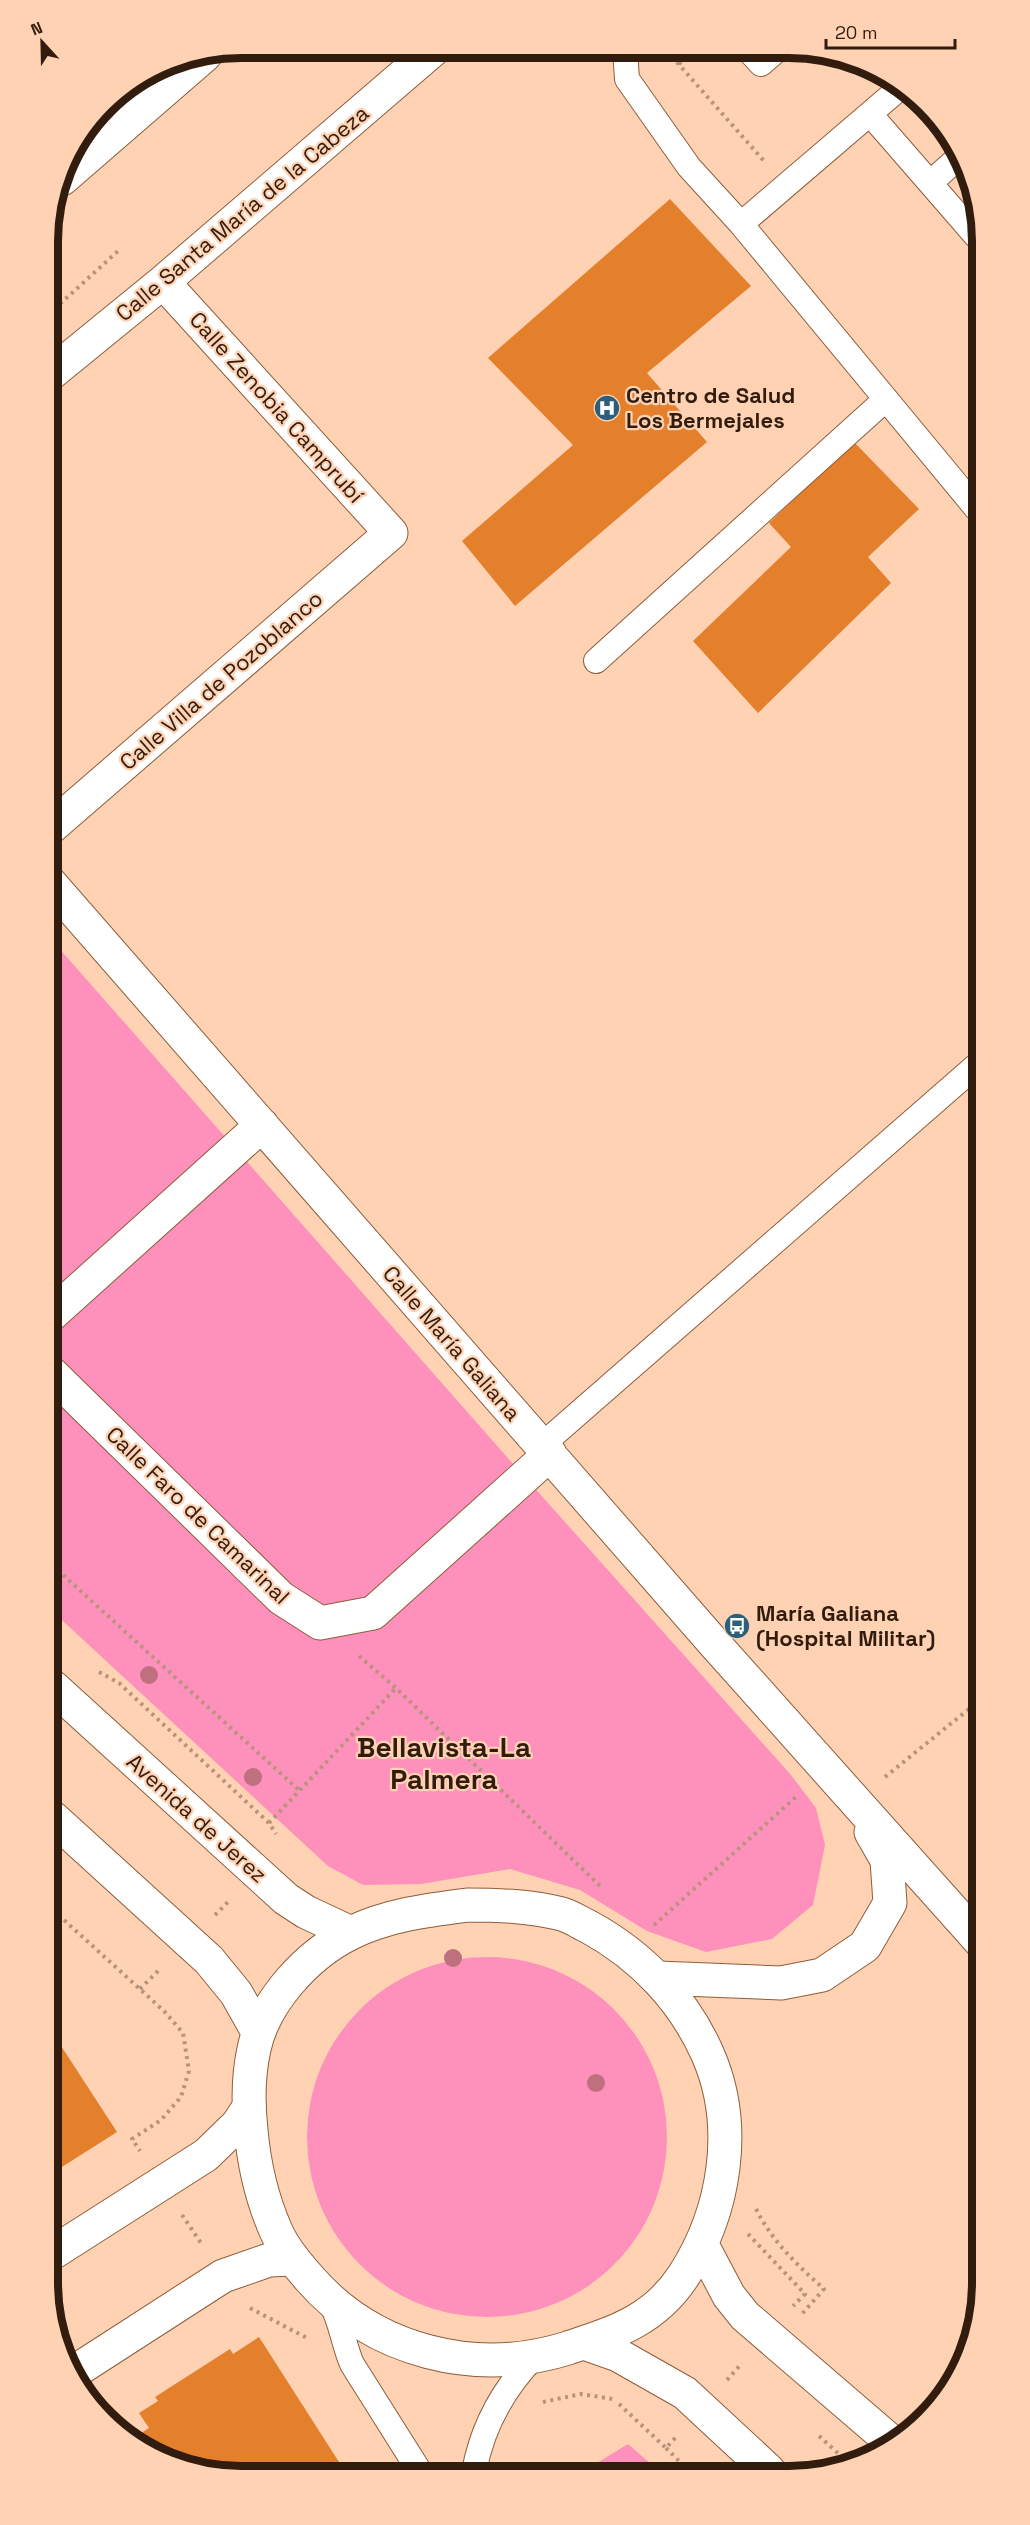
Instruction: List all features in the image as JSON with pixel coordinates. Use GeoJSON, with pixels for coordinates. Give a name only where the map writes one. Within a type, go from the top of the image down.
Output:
{"type":"FeatureCollection","features":[{"type":"Feature","properties":{"kind":"street","name":"Calle Santa María de la Cabeza"},"geometry":{"type":"LineString","coordinates":[[59,367],[163,282],[423,59]]}},
{"type":"Feature","properties":{"kind":"street"},"geometry":{"type":"LineString","coordinates":[[76,162],[193,65]]}},
{"type":"Feature","properties":{"kind":"street","name":"Calle Zenobia Camprubí"},"geometry":{"type":"LineString","coordinates":[[163,282],[391,533]]}},
{"type":"Feature","properties":{"kind":"street","name":"Calle Villa de Pozoblanco"},"geometry":{"type":"LineString","coordinates":[[59,820],[391,533]]}},
{"type":"Feature","properties":{"kind":"street","name":"Calle María Galiana"},"geometry":{"type":"LineString","coordinates":[[59,894],[854,1802],[971,1931]]}},
{"type":"Feature","properties":{"kind":"street"},"geometry":{"type":"LineString","coordinates":[[59,1308],[262,1125]]}},
{"type":"Feature","properties":{"kind":"street","name":"Calle Faro de Camarinal"},"geometry":{"type":"LineString","coordinates":[[59,1381],[281,1598],[320,1623]]}},
{"type":"Feature","properties":{"kind":"street"},"geometry":{"type":"LineString","coordinates":[[320,1623],[373,1613],[546,1449]]}},
{"type":"Feature","properties":{"kind":"street","name":"Avenida de Jerez"},"geometry":{"type":"LineString","coordinates":[[59,1692],[286,1899],[306,1912],[351,1933]]}},
{"type":"Feature","properties":{"kind":"street","name":"Calle María Galiana"},"geometry":{"type":"LineString","coordinates":[[658,1977],[781,1983],[822,1975],[865,1946],[890,1903],[887,1860],[854,1802]]}},
{"type":"Feature","properties":{"kind":"street"},"geometry":{"type":"LineString","coordinates":[[59,1823],[209,1960],[236,1993],[258,2032]]}},
{"type":"Feature","properties":{"kind":"street"},"geometry":{"type":"LineString","coordinates":[[466,1905],[518,1905],[566,1915],[615,1941],[658,1977],[695,2026],[712,2065],[723,2106],[723,2172],[702,2245],[681,2279],[644,2318],[617,2332],[535,2356],[507,2360],[465,2360],[432,2354],[384,2337],[330,2301],[293,2259],[277,2233],[264,2198],[254,2159],[249,2082],[258,2032],[282,1990],[312,1960],[351,1933],[420,1911],[466,1905]]}},
{"type":"Feature","properties":{"kind":"street"},"geometry":{"type":"LineString","coordinates":[[59,2249],[206,2155],[238,2124],[249,2107]]}},
{"type":"Feature","properties":{"kind":"street"},"geometry":{"type":"LineString","coordinates":[[702,2245],[729,2296],[745,2316],[887,2438]]}},
{"type":"Feature","properties":{"kind":"street"},"geometry":{"type":"LineString","coordinates":[[79,2369],[223,2276],[269,2259],[293,2259]]}},
{"type":"Feature","properties":{"kind":"street"},"geometry":{"type":"LineString","coordinates":[[584,2343],[618,2355],[685,2393],[765,2466]]}},
{"type":"Feature","properties":{"kind":"lane"},"geometry":{"type":"LineString","coordinates":[[626,58],[627,79],[689,167],[741,224],[972,503]]}},
{"type":"Feature","properties":{"kind":"lane"},"geometry":{"type":"LineString","coordinates":[[756,58],[761,64],[768,58]]}},
{"type":"Feature","properties":{"kind":"lane"},"geometry":{"type":"LineString","coordinates":[[741,224],[895,93]]}},
{"type":"Feature","properties":{"kind":"lane"},"geometry":{"type":"LineString","coordinates":[[870,114],[971,230]]}},
{"type":"Feature","properties":{"kind":"lane"},"geometry":{"type":"LineString","coordinates":[[930,183],[953,162]]}},
{"type":"Feature","properties":{"kind":"lane"},"geometry":{"type":"LineString","coordinates":[[596,661],[886,399]]}},
{"type":"Feature","properties":{"kind":"lane"},"geometry":{"type":"LineString","coordinates":[[546,1449],[972,1070]]}},
{"type":"Feature","properties":{"kind":"lane"},"geometry":{"type":"LineString","coordinates":[[330,2301],[341,2320],[345,2346],[352,2364],[416,2466]]}},
{"type":"Feature","properties":{"kind":"lane"},"geometry":{"type":"LineString","coordinates":[[475,2466],[479,2447],[489,2421],[520,2371],[535,2356]]}},
{"type":"Feature","properties":{"kind":"path"},"geometry":{"type":"LineString","coordinates":[[674,58],[786,186]]}},
{"type":"Feature","properties":{"kind":"path"},"geometry":{"type":"LineString","coordinates":[[679,64],[686,58]]}},
{"type":"Feature","properties":{"kind":"path"},"geometry":{"type":"LineString","coordinates":[[59,305],[118,251]]}},
{"type":"Feature","properties":{"kind":"path"},"geometry":{"type":"LineString","coordinates":[[59,1571],[300,1791]]}},
{"type":"Feature","properties":{"kind":"path"},"geometry":{"type":"LineString","coordinates":[[320,1623],[396,1688],[605,1891]]}},
{"type":"Feature","properties":{"kind":"path"},"geometry":{"type":"LineString","coordinates":[[269,1823],[396,1688]]}},
{"type":"Feature","properties":{"kind":"path"},"geometry":{"type":"LineString","coordinates":[[854,1802],[971,1707]]}},
{"type":"Feature","properties":{"kind":"path"},"geometry":{"type":"LineString","coordinates":[[647,1931],[827,1770]]}},
{"type":"Feature","properties":{"kind":"path"},"geometry":{"type":"LineString","coordinates":[[59,1915],[164,2011],[183,2033],[189,2071],[181,2097],[161,2120],[132,2139],[144,2157]]}},
{"type":"Feature","properties":{"kind":"path"},"geometry":{"type":"LineString","coordinates":[[179,2210],[206,2250]]}},
{"type":"Feature","properties":{"kind":"path"},"geometry":{"type":"LineString","coordinates":[[241,2304],[285,2325]]}},
{"type":"Feature","properties":{"kind":"path"},"geometry":{"type":"LineString","coordinates":[[581,2394],[614,2400],[684,2466]]}},
{"type":"Feature","properties":{"kind":"path"},"geometry":{"type":"LineString","coordinates":[[666,2448],[675,2438]]}},
{"type":"Feature","properties":{"kind":"shaded area"},"geometry":{"type":"Polygon","coordinates":[[[59,948],[514,1465],[791,1775],[816,1808],[825,1845],[813,1905],[772,1939],[706,1952],[647,1931],[580,1890],[510,1869],[421,1884],[363,1885],[328,1866],[59,1617],[59,948]]]}},
{"type":"Feature","properties":{"kind":"shaded area"},"geometry":{"type":"Polygon","coordinates":[[[487,1957],[522,1960],[556,1971],[587,1987],[614,2010],[637,2037],[653,2068],[664,2102],[667,2137],[664,2172],[653,2206],[637,2237],[614,2264],[587,2287],[556,2303],[522,2314],[487,2317],[452,2314],[418,2303],[387,2287],[360,2264],[337,2237],[321,2206],[310,2172],[307,2137],[310,2102],[321,2068],[337,2037],[360,2010],[387,1987],[418,1971],[452,1960],[487,1957]]]}},
{"type":"Feature","properties":{"kind":"shaded area"},"geometry":{"type":"Polygon","coordinates":[[[628,2444],[653,2466],[592,2466],[628,2444]]]}},
{"type":"Feature","properties":{"kind":"building","name":"Centro de Salud Los Bermejales"},"geometry":{"type":"Polygon","coordinates":[[[670,199],[751,286],[647,373],[707,442],[515,606],[462,541],[573,445],[488,358],[670,199]]]}},
{"type":"Feature","properties":{"kind":"building"},"geometry":{"type":"Polygon","coordinates":[[[854,442],[919,509],[868,557],[891,583],[758,713],[693,641],[791,547],[769,523],[854,442]]]}},
{"type":"Feature","properties":{"kind":"building"},"geometry":{"type":"Polygon","coordinates":[[[59,2043],[117,2132],[59,2169],[59,2043]]]}},
{"type":"Feature","properties":{"kind":"building"},"geometry":{"type":"Polygon","coordinates":[[[259,2337],[342,2466],[229,2466],[205,2463],[160,2448],[138,2435],[149,2428],[139,2413],[158,2401],[155,2397],[230,2349],[233,2354],[259,2337]]]}},
{"type":"Feature","properties":{"kind":"place","name":"Centro de Salud Los Bermejales"},"geometry":{"type":"Point","coordinates":[607,408]}},
{"type":"Feature","properties":{"kind":"place","name":"María Galiana (Hospital Militar)"},"geometry":{"type":"Point","coordinates":[737,1626]}},
{"type":"Feature","properties":{"kind":"district","name":"Bellavista-La Palmera"},"geometry":{"type":"Point","coordinates":[444,1763]}}]}
